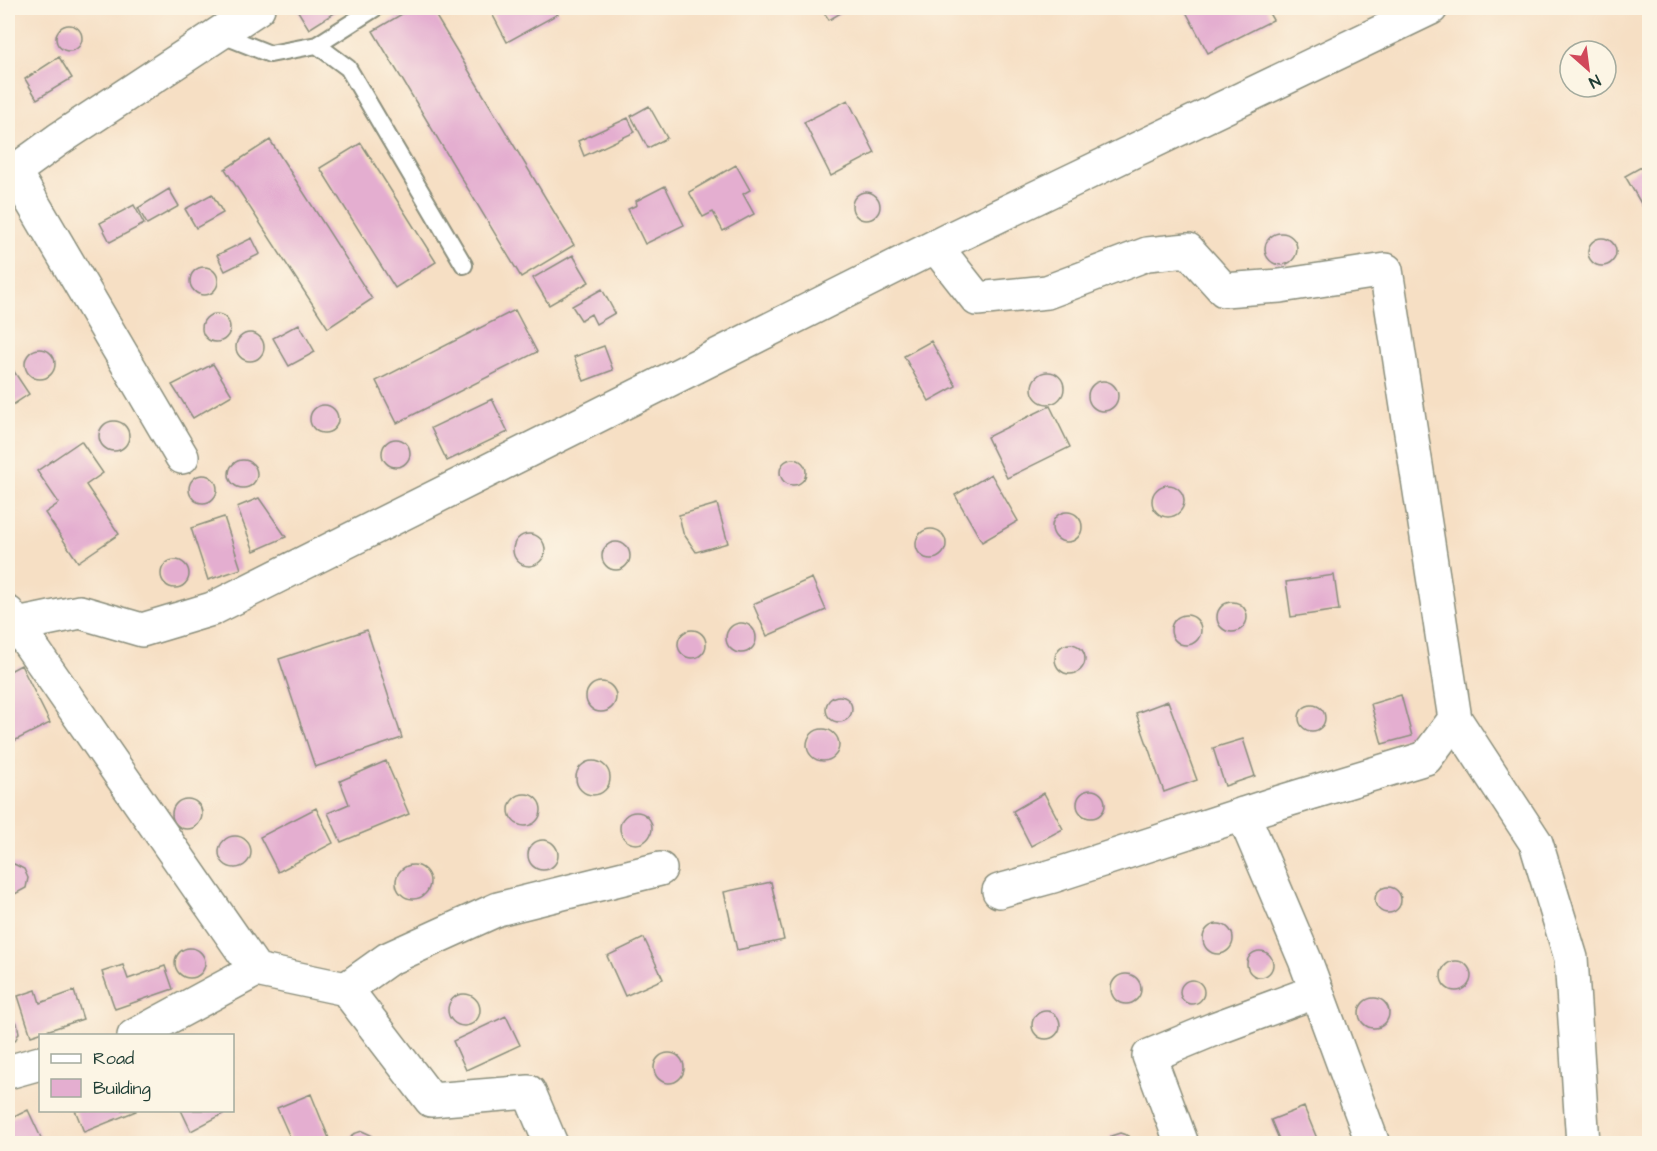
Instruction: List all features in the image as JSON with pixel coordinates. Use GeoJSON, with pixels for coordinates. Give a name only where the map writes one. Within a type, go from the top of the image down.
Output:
{"type":"FeatureCollection","features":[{"type":"Feature","properties":{"kind":"street"},"geometry":{"type":"LineString","coordinates":[[182,457],[11,174],[59,138],[258,8]]}},
{"type":"Feature","properties":{"kind":"street"},"geometry":{"type":"LineString","coordinates":[[256,970],[10,623],[80,612],[142,630],[212,609],[936,247],[1431,8]]}},
{"type":"Feature","properties":{"kind":"street"},"geometry":{"type":"LineString","coordinates":[[936,247],[976,299],[1047,292],[1147,254],[1188,250],[1224,290],[1280,286],[1386,270],[1455,719],[1536,843],[1568,948],[1571,958],[1583,1143]]}},
{"type":"Feature","properties":{"kind":"street"},"geometry":{"type":"LineString","coordinates":[[999,891],[1426,758],[1455,719]]}},
{"type":"Feature","properties":{"kind":"street"},"geometry":{"type":"LineString","coordinates":[[1243,814],[1317,991],[1373,1143]]}},
{"type":"Feature","properties":{"kind":"street"},"geometry":{"type":"LineString","coordinates":[[346,989],[388,959],[498,909],[660,868]]}},
{"type":"Feature","properties":{"kind":"street"},"geometry":{"type":"LineString","coordinates":[[136,1034],[256,970],[346,989],[431,1100],[529,1092],[551,1143]]}},
{"type":"Feature","properties":{"kind":"street"},"geometry":{"type":"LineString","coordinates":[[1182,1143],[1149,1056],[1317,991]]}},
{"type":"Feature","properties":{"kind":"street"},"geometry":{"type":"LineString","coordinates":[[8,1072],[39,1063]]}},
{"type":"Feature","properties":{"kind":"lane"},"geometry":{"type":"LineString","coordinates":[[220,34],[270,54],[317,45],[375,8]]}},
{"type":"Feature","properties":{"kind":"lane"},"geometry":{"type":"LineString","coordinates":[[317,45],[348,68],[464,265]]}},
{"type":"Feature","properties":{"kind":"building"},"geometry":{"type":"Polygon","coordinates":[[[296,8],[337,8],[339,10],[309,29],[296,8]]]}},
{"type":"Feature","properties":{"kind":"building"},"geometry":{"type":"Polygon","coordinates":[[[412,8],[431,8],[574,245],[521,277],[373,31],[412,8]]]}},
{"type":"Feature","properties":{"kind":"building"},"geometry":{"type":"Polygon","coordinates":[[[489,8],[555,8],[558,14],[507,42],[489,8]]]}},
{"type":"Feature","properties":{"kind":"building"},"geometry":{"type":"Polygon","coordinates":[[[821,8],[849,8],[829,20],[821,8]]]}},
{"type":"Feature","properties":{"kind":"building"},"geometry":{"type":"Polygon","coordinates":[[[1184,8],[1266,8],[1273,20],[1208,53],[1184,8]]]}},
{"type":"Feature","properties":{"kind":"building"},"geometry":{"type":"Polygon","coordinates":[[[69,25],[79,28],[82,38],[79,48],[69,51],[59,48],[56,38],[59,28],[69,25]]]}},
{"type":"Feature","properties":{"kind":"building"},"geometry":{"type":"Polygon","coordinates":[[[59,57],[72,78],[37,99],[25,79],[59,57]]]}},
{"type":"Feature","properties":{"kind":"building"},"geometry":{"type":"Polygon","coordinates":[[[848,100],[875,153],[831,176],[804,122],[848,100]]]}},
{"type":"Feature","properties":{"kind":"building"},"geometry":{"type":"Polygon","coordinates":[[[649,106],[667,138],[648,148],[631,116],[649,106]]]}},
{"type":"Feature","properties":{"kind":"building"},"geometry":{"type":"Polygon","coordinates":[[[628,118],[635,132],[584,156],[578,141],[628,118]]]}},
{"type":"Feature","properties":{"kind":"building"},"geometry":{"type":"Polygon","coordinates":[[[270,140],[372,299],[328,328],[225,169],[270,140]]]}},
{"type":"Feature","properties":{"kind":"building"},"geometry":{"type":"Polygon","coordinates":[[[361,143],[436,262],[395,288],[320,168],[361,143]]]}},
{"type":"Feature","properties":{"kind":"building"},"geometry":{"type":"Polygon","coordinates":[[[736,165],[750,190],[743,194],[754,214],[723,231],[713,212],[703,217],[689,192],[736,165]]]}},
{"type":"Feature","properties":{"kind":"building"},"geometry":{"type":"Polygon","coordinates":[[[1643,166],[1650,177],[1650,219],[1625,176],[1643,166]]]}},
{"type":"Feature","properties":{"kind":"building"},"geometry":{"type":"Polygon","coordinates":[[[665,186],[684,225],[645,244],[628,209],[637,205],[636,201],[665,186]]]}},
{"type":"Feature","properties":{"kind":"building"},"geometry":{"type":"Polygon","coordinates":[[[169,189],[179,206],[147,224],[138,208],[169,189]]]}},
{"type":"Feature","properties":{"kind":"building"},"geometry":{"type":"Polygon","coordinates":[[[866,192],[876,196],[880,206],[876,216],[866,220],[856,216],[852,206],[856,196],[866,192]]]}},
{"type":"Feature","properties":{"kind":"building"},"geometry":{"type":"Polygon","coordinates":[[[212,194],[223,213],[196,228],[185,209],[212,194]]]}},
{"type":"Feature","properties":{"kind":"building"},"geometry":{"type":"Polygon","coordinates":[[[134,205],[144,224],[110,242],[100,223],[134,205]]]}},
{"type":"Feature","properties":{"kind":"building"},"geometry":{"type":"Polygon","coordinates":[[[1281,233],[1292,238],[1297,249],[1292,260],[1281,265],[1270,260],[1265,249],[1270,238],[1281,233]]]}},
{"type":"Feature","properties":{"kind":"building"},"geometry":{"type":"Polygon","coordinates":[[[252,238],[260,254],[225,271],[217,255],[252,238]]]}},
{"type":"Feature","properties":{"kind":"building"},"geometry":{"type":"Polygon","coordinates":[[[1602,238],[1612,242],[1616,252],[1612,262],[1602,266],[1592,262],[1588,252],[1592,242],[1602,238]]]}},
{"type":"Feature","properties":{"kind":"building"},"geometry":{"type":"Polygon","coordinates":[[[573,255],[589,282],[549,305],[533,278],[573,255]]]}},
{"type":"Feature","properties":{"kind":"building"},"geometry":{"type":"Polygon","coordinates":[[[204,267],[214,271],[218,281],[214,291],[204,295],[194,291],[190,281],[194,271],[204,267]]]}},
{"type":"Feature","properties":{"kind":"building"},"geometry":{"type":"Polygon","coordinates":[[[8,284],[11,297],[8,306],[8,284]]]}},
{"type":"Feature","properties":{"kind":"building"},"geometry":{"type":"Polygon","coordinates":[[[602,289],[615,313],[596,324],[591,314],[581,320],[572,306],[602,289]]]}},
{"type":"Feature","properties":{"kind":"building"},"geometry":{"type":"Polygon","coordinates":[[[515,310],[537,352],[397,423],[376,381],[515,310]]]}},
{"type":"Feature","properties":{"kind":"building"},"geometry":{"type":"Polygon","coordinates":[[[216,314],[226,318],[230,328],[226,338],[216,342],[206,338],[202,328],[206,318],[216,314]]]}},
{"type":"Feature","properties":{"kind":"building"},"geometry":{"type":"Polygon","coordinates":[[[299,324],[315,352],[289,366],[273,338],[299,324]]]}},
{"type":"Feature","properties":{"kind":"building"},"geometry":{"type":"Polygon","coordinates":[[[250,333],[260,337],[264,347],[260,357],[250,361],[240,357],[236,347],[240,337],[250,333]]]}},
{"type":"Feature","properties":{"kind":"building"},"geometry":{"type":"Polygon","coordinates":[[[931,341],[956,386],[929,401],[904,356],[931,341]]]}},
{"type":"Feature","properties":{"kind":"building"},"geometry":{"type":"Polygon","coordinates":[[[604,346],[613,370],[584,381],[574,357],[604,346]]]}},
{"type":"Feature","properties":{"kind":"building"},"geometry":{"type":"Polygon","coordinates":[[[40,349],[50,354],[55,364],[50,374],[40,379],[30,374],[25,364],[30,354],[40,349]]]}},
{"type":"Feature","properties":{"kind":"building"},"geometry":{"type":"Polygon","coordinates":[[[213,364],[232,395],[193,418],[172,385],[213,364]]]}},
{"type":"Feature","properties":{"kind":"building"},"geometry":{"type":"Polygon","coordinates":[[[8,365],[29,394],[8,408],[8,365]]]}},
{"type":"Feature","properties":{"kind":"building"},"geometry":{"type":"Polygon","coordinates":[[[1048,372],[1059,377],[1064,388],[1059,399],[1048,404],[1037,399],[1032,388],[1037,377],[1048,372]]]}},
{"type":"Feature","properties":{"kind":"building"},"geometry":{"type":"Polygon","coordinates":[[[1103,381],[1113,386],[1118,396],[1113,406],[1103,411],[1093,406],[1088,396],[1093,386],[1103,381]]]}},
{"type":"Feature","properties":{"kind":"building"},"geometry":{"type":"Polygon","coordinates":[[[492,399],[508,432],[447,461],[431,428],[492,399]]]}},
{"type":"Feature","properties":{"kind":"building"},"geometry":{"type":"Polygon","coordinates":[[[324,405],[334,409],[338,419],[334,429],[324,433],[314,429],[310,419],[314,409],[324,405]]]}},
{"type":"Feature","properties":{"kind":"building"},"geometry":{"type":"Polygon","coordinates":[[[1050,406],[1070,447],[1007,478],[987,437],[1050,406]]]}},
{"type":"Feature","properties":{"kind":"building"},"geometry":{"type":"Polygon","coordinates":[[[114,421],[120,422],[128,430],[128,442],[120,450],[114,451],[108,450],[100,442],[99,436],[100,430],[108,422],[114,421]]]}},
{"type":"Feature","properties":{"kind":"building"},"geometry":{"type":"Polygon","coordinates":[[[396,439],[406,443],[410,453],[406,463],[396,467],[386,463],[382,453],[386,443],[396,439]]]}},
{"type":"Feature","properties":{"kind":"building"},"geometry":{"type":"Polygon","coordinates":[[[81,441],[103,473],[86,485],[119,534],[78,562],[45,513],[59,503],[37,471],[81,441]]]}},
{"type":"Feature","properties":{"kind":"building"},"geometry":{"type":"Polygon","coordinates":[[[793,459],[802,463],[806,472],[802,481],[793,485],[784,481],[780,472],[784,463],[793,459]]]}},
{"type":"Feature","properties":{"kind":"building"},"geometry":{"type":"Polygon","coordinates":[[[243,460],[253,464],[257,474],[253,484],[243,488],[233,484],[229,474],[233,464],[243,460]]]}},
{"type":"Feature","properties":{"kind":"building"},"geometry":{"type":"Polygon","coordinates":[[[991,474],[1018,521],[982,542],[955,495],[991,474]]]}},
{"type":"Feature","properties":{"kind":"building"},"geometry":{"type":"Polygon","coordinates":[[[203,475],[213,479],[217,489],[213,499],[203,503],[193,499],[189,489],[193,479],[203,475]]]}},
{"type":"Feature","properties":{"kind":"building"},"geometry":{"type":"Polygon","coordinates":[[[1168,485],[1180,489],[1184,501],[1180,513],[1168,517],[1156,513],[1152,501],[1156,489],[1168,485]]]}},
{"type":"Feature","properties":{"kind":"building"},"geometry":{"type":"Polygon","coordinates":[[[259,498],[286,537],[254,551],[237,507],[259,498]]]}},
{"type":"Feature","properties":{"kind":"building"},"geometry":{"type":"Polygon","coordinates":[[[717,504],[728,543],[696,552],[683,533],[679,515],[717,504]]]}},
{"type":"Feature","properties":{"kind":"building"},"geometry":{"type":"Polygon","coordinates":[[[1067,512],[1073,513],[1081,521],[1081,533],[1073,541],[1067,542],[1061,541],[1053,533],[1052,527],[1053,521],[1061,513],[1067,512]]]}},
{"type":"Feature","properties":{"kind":"building"},"geometry":{"type":"Polygon","coordinates":[[[224,517],[241,569],[208,580],[191,528],[224,517]]]}},
{"type":"Feature","properties":{"kind":"building"},"geometry":{"type":"Polygon","coordinates":[[[931,529],[942,533],[946,544],[942,555],[931,559],[920,555],[916,544],[920,533],[931,529]]]}},
{"type":"Feature","properties":{"kind":"building"},"geometry":{"type":"Polygon","coordinates":[[[529,534],[541,538],[545,550],[541,562],[529,566],[517,562],[513,550],[517,538],[529,534]]]}},
{"type":"Feature","properties":{"kind":"building"},"geometry":{"type":"Polygon","coordinates":[[[616,542],[626,546],[630,556],[626,566],[616,570],[606,566],[602,556],[606,546],[616,542]]]}},
{"type":"Feature","properties":{"kind":"building"},"geometry":{"type":"Polygon","coordinates":[[[175,560],[185,564],[189,574],[185,584],[175,588],[165,584],[161,574],[165,564],[175,560]]]}},
{"type":"Feature","properties":{"kind":"building"},"geometry":{"type":"Polygon","coordinates":[[[1334,575],[1339,610],[1291,617],[1286,582],[1334,575]]]}},
{"type":"Feature","properties":{"kind":"building"},"geometry":{"type":"Polygon","coordinates":[[[812,578],[826,610],[767,636],[753,604],[812,578]]]}},
{"type":"Feature","properties":{"kind":"building"},"geometry":{"type":"Polygon","coordinates":[[[1232,602],[1242,607],[1247,617],[1242,627],[1232,632],[1222,627],[1217,617],[1222,607],[1232,602]]]}},
{"type":"Feature","properties":{"kind":"building"},"geometry":{"type":"Polygon","coordinates":[[[1186,615],[1192,616],[1200,624],[1200,636],[1192,644],[1186,645],[1180,644],[1172,636],[1171,630],[1172,624],[1180,616],[1186,615]]]}},
{"type":"Feature","properties":{"kind":"building"},"geometry":{"type":"Polygon","coordinates":[[[741,623],[752,627],[756,638],[752,649],[741,653],[730,649],[726,638],[730,627],[741,623]]]}},
{"type":"Feature","properties":{"kind":"building"},"geometry":{"type":"Polygon","coordinates":[[[367,630],[402,738],[315,767],[279,659],[367,630]]]}},
{"type":"Feature","properties":{"kind":"building"},"geometry":{"type":"Polygon","coordinates":[[[692,630],[702,634],[706,644],[702,654],[692,658],[682,654],[678,644],[682,634],[692,630]]]}},
{"type":"Feature","properties":{"kind":"building"},"geometry":{"type":"Polygon","coordinates":[[[1070,644],[1080,649],[1085,659],[1080,669],[1070,674],[1060,669],[1055,659],[1060,649],[1070,644]]]}},
{"type":"Feature","properties":{"kind":"building"},"geometry":{"type":"Polygon","coordinates":[[[21,665],[50,723],[8,744],[8,672],[21,665]]]}},
{"type":"Feature","properties":{"kind":"building"},"geometry":{"type":"Polygon","coordinates":[[[601,682],[611,687],[616,697],[611,707],[601,712],[591,707],[586,697],[591,687],[601,682]]]}},
{"type":"Feature","properties":{"kind":"building"},"geometry":{"type":"Polygon","coordinates":[[[1401,695],[1412,736],[1382,744],[1371,704],[1401,695]]]}},
{"type":"Feature","properties":{"kind":"building"},"geometry":{"type":"Polygon","coordinates":[[[839,696],[848,700],[852,709],[848,718],[839,722],[830,718],[826,709],[830,700],[839,696]]]}},
{"type":"Feature","properties":{"kind":"building"},"geometry":{"type":"Polygon","coordinates":[[[1168,701],[1197,780],[1164,792],[1136,713],[1168,701]]]}},
{"type":"Feature","properties":{"kind":"building"},"geometry":{"type":"Polygon","coordinates":[[[1312,705],[1321,709],[1325,718],[1321,727],[1312,731],[1303,727],[1299,718],[1303,709],[1312,705]]]}},
{"type":"Feature","properties":{"kind":"building"},"geometry":{"type":"Polygon","coordinates":[[[823,729],[834,734],[839,745],[834,756],[823,761],[812,756],[807,745],[812,734],[823,729]]]}},
{"type":"Feature","properties":{"kind":"building"},"geometry":{"type":"Polygon","coordinates":[[[1243,739],[1255,776],[1225,786],[1213,748],[1243,739]]]}},
{"type":"Feature","properties":{"kind":"building"},"geometry":{"type":"Polygon","coordinates":[[[386,761],[409,814],[341,842],[328,813],[349,804],[340,781],[386,761]]]}},
{"type":"Feature","properties":{"kind":"building"},"geometry":{"type":"Polygon","coordinates":[[[593,761],[605,766],[610,778],[605,790],[593,795],[581,790],[576,778],[581,766],[593,761]]]}},
{"type":"Feature","properties":{"kind":"building"},"geometry":{"type":"Polygon","coordinates":[[[1091,790],[1101,794],[1105,804],[1101,814],[1091,818],[1081,814],[1077,804],[1081,794],[1091,790]]]}},
{"type":"Feature","properties":{"kind":"building"},"geometry":{"type":"Polygon","coordinates":[[[1044,793],[1063,829],[1031,846],[1013,811],[1044,793]]]}},
{"type":"Feature","properties":{"kind":"building"},"geometry":{"type":"Polygon","coordinates":[[[525,794],[536,799],[541,810],[536,821],[525,826],[514,821],[509,810],[514,799],[525,794]]]}},
{"type":"Feature","properties":{"kind":"building"},"geometry":{"type":"Polygon","coordinates":[[[187,799],[197,804],[202,814],[197,824],[187,829],[177,824],[172,814],[177,804],[187,799]]]}},
{"type":"Feature","properties":{"kind":"building"},"geometry":{"type":"Polygon","coordinates":[[[316,808],[333,843],[278,872],[260,837],[316,808]]]}},
{"type":"Feature","properties":{"kind":"building"},"geometry":{"type":"Polygon","coordinates":[[[636,812],[647,817],[652,828],[647,839],[636,844],[625,839],[620,828],[625,817],[636,812]]]}},
{"type":"Feature","properties":{"kind":"building"},"geometry":{"type":"Polygon","coordinates":[[[235,836],[246,841],[251,852],[246,863],[235,868],[224,863],[219,852],[224,841],[235,836]]]}},
{"type":"Feature","properties":{"kind":"building"},"geometry":{"type":"Polygon","coordinates":[[[543,840],[554,844],[558,855],[554,866],[543,870],[532,866],[528,855],[532,844],[543,840]]]}},
{"type":"Feature","properties":{"kind":"building"},"geometry":{"type":"Polygon","coordinates":[[[14,864],[24,869],[28,878],[26,888],[13,895],[8,894],[8,865],[14,864]]]}},
{"type":"Feature","properties":{"kind":"building"},"geometry":{"type":"Polygon","coordinates":[[[413,865],[425,870],[430,882],[425,894],[413,899],[401,894],[396,882],[401,870],[413,865]]]}},
{"type":"Feature","properties":{"kind":"building"},"geometry":{"type":"Polygon","coordinates":[[[771,882],[784,940],[737,950],[724,892],[771,882]]]}},
{"type":"Feature","properties":{"kind":"building"},"geometry":{"type":"Polygon","coordinates":[[[1388,887],[1397,891],[1401,900],[1397,909],[1388,913],[1379,909],[1375,900],[1379,891],[1388,887]]]}},
{"type":"Feature","properties":{"kind":"building"},"geometry":{"type":"Polygon","coordinates":[[[1218,924],[1229,928],[1233,939],[1229,950],[1218,954],[1207,950],[1203,939],[1207,928],[1218,924]]]}},
{"type":"Feature","properties":{"kind":"building"},"geometry":{"type":"Polygon","coordinates":[[[644,938],[663,979],[625,996],[607,956],[644,938]]]}},
{"type":"Feature","properties":{"kind":"building"},"geometry":{"type":"Polygon","coordinates":[[[190,948],[200,953],[205,963],[200,973],[190,978],[180,973],[175,963],[180,953],[190,948]]]}},
{"type":"Feature","properties":{"kind":"building"},"geometry":{"type":"Polygon","coordinates":[[[1260,951],[1269,955],[1273,964],[1269,973],[1260,977],[1251,973],[1247,964],[1251,955],[1260,951]]]}},
{"type":"Feature","properties":{"kind":"building"},"geometry":{"type":"Polygon","coordinates":[[[1456,961],[1467,965],[1471,976],[1467,987],[1456,991],[1445,987],[1441,976],[1445,965],[1456,961]]]}},
{"type":"Feature","properties":{"kind":"building"},"geometry":{"type":"Polygon","coordinates":[[[123,965],[128,979],[165,966],[173,989],[115,1009],[102,972],[123,965]]]}},
{"type":"Feature","properties":{"kind":"building"},"geometry":{"type":"Polygon","coordinates":[[[1126,974],[1137,978],[1141,989],[1137,1000],[1126,1004],[1115,1000],[1111,989],[1115,978],[1126,974]]]}},
{"type":"Feature","properties":{"kind":"building"},"geometry":{"type":"Polygon","coordinates":[[[1192,980],[1201,983],[1204,992],[1201,1001],[1192,1004],[1183,1001],[1180,992],[1183,983],[1192,980]]]}},
{"type":"Feature","properties":{"kind":"building"},"geometry":{"type":"Polygon","coordinates":[[[36,990],[40,1003],[74,991],[83,1019],[31,1036],[18,996],[36,990]]]}},
{"type":"Feature","properties":{"kind":"building"},"geometry":{"type":"Polygon","coordinates":[[[464,994],[476,998],[480,1010],[476,1022],[464,1026],[452,1022],[448,1010],[452,998],[464,994]]]}},
{"type":"Feature","properties":{"kind":"building"},"geometry":{"type":"Polygon","coordinates":[[[1374,998],[1385,1002],[1389,1013],[1385,1024],[1374,1028],[1363,1024],[1359,1013],[1363,1002],[1374,998]]]}},
{"type":"Feature","properties":{"kind":"building"},"geometry":{"type":"Polygon","coordinates":[[[1046,1011],[1056,1015],[1060,1025],[1056,1035],[1046,1039],[1036,1035],[1032,1025],[1036,1015],[1046,1011]]]}},
{"type":"Feature","properties":{"kind":"building"},"geometry":{"type":"Polygon","coordinates":[[[506,1016],[520,1045],[466,1070],[453,1041],[506,1016]]]}},
{"type":"Feature","properties":{"kind":"building"},"geometry":{"type":"Polygon","coordinates":[[[8,1017],[17,1023],[19,1033],[15,1041],[8,1045],[8,1017]]]}},
{"type":"Feature","properties":{"kind":"building"},"geometry":{"type":"Polygon","coordinates":[[[669,1053],[675,1054],[683,1062],[683,1074],[675,1082],[669,1083],[663,1082],[655,1074],[654,1068],[655,1062],[663,1054],[669,1053]]]}},
{"type":"Feature","properties":{"kind":"building"},"geometry":{"type":"Polygon","coordinates":[[[311,1094],[330,1141],[324,1144],[293,1144],[277,1108],[311,1094]]]}},
{"type":"Feature","properties":{"kind":"building"},"geometry":{"type":"Polygon","coordinates":[[[1304,1107],[1318,1141],[1312,1144],[1281,1144],[1271,1120],[1304,1107]]]}},
{"type":"Feature","properties":{"kind":"building"},"geometry":{"type":"Polygon","coordinates":[[[28,1110],[43,1142],[8,1144],[8,1120],[28,1110]]]}},
{"type":"Feature","properties":{"kind":"building"},"geometry":{"type":"Polygon","coordinates":[[[76,1112],[134,1112],[84,1132],[76,1112]]]}},
{"type":"Feature","properties":{"kind":"building"},"geometry":{"type":"Polygon","coordinates":[[[182,1112],[225,1112],[225,1113],[191,1131],[182,1112]]]}},
{"type":"Feature","properties":{"kind":"building"},"geometry":{"type":"Polygon","coordinates":[[[362,1131],[371,1135],[376,1144],[347,1144],[353,1134],[362,1131]]]}},
{"type":"Feature","properties":{"kind":"building"},"geometry":{"type":"Polygon","coordinates":[[[1120,1133],[1129,1136],[1134,1144],[1106,1144],[1111,1136],[1120,1133]]]}}]}
